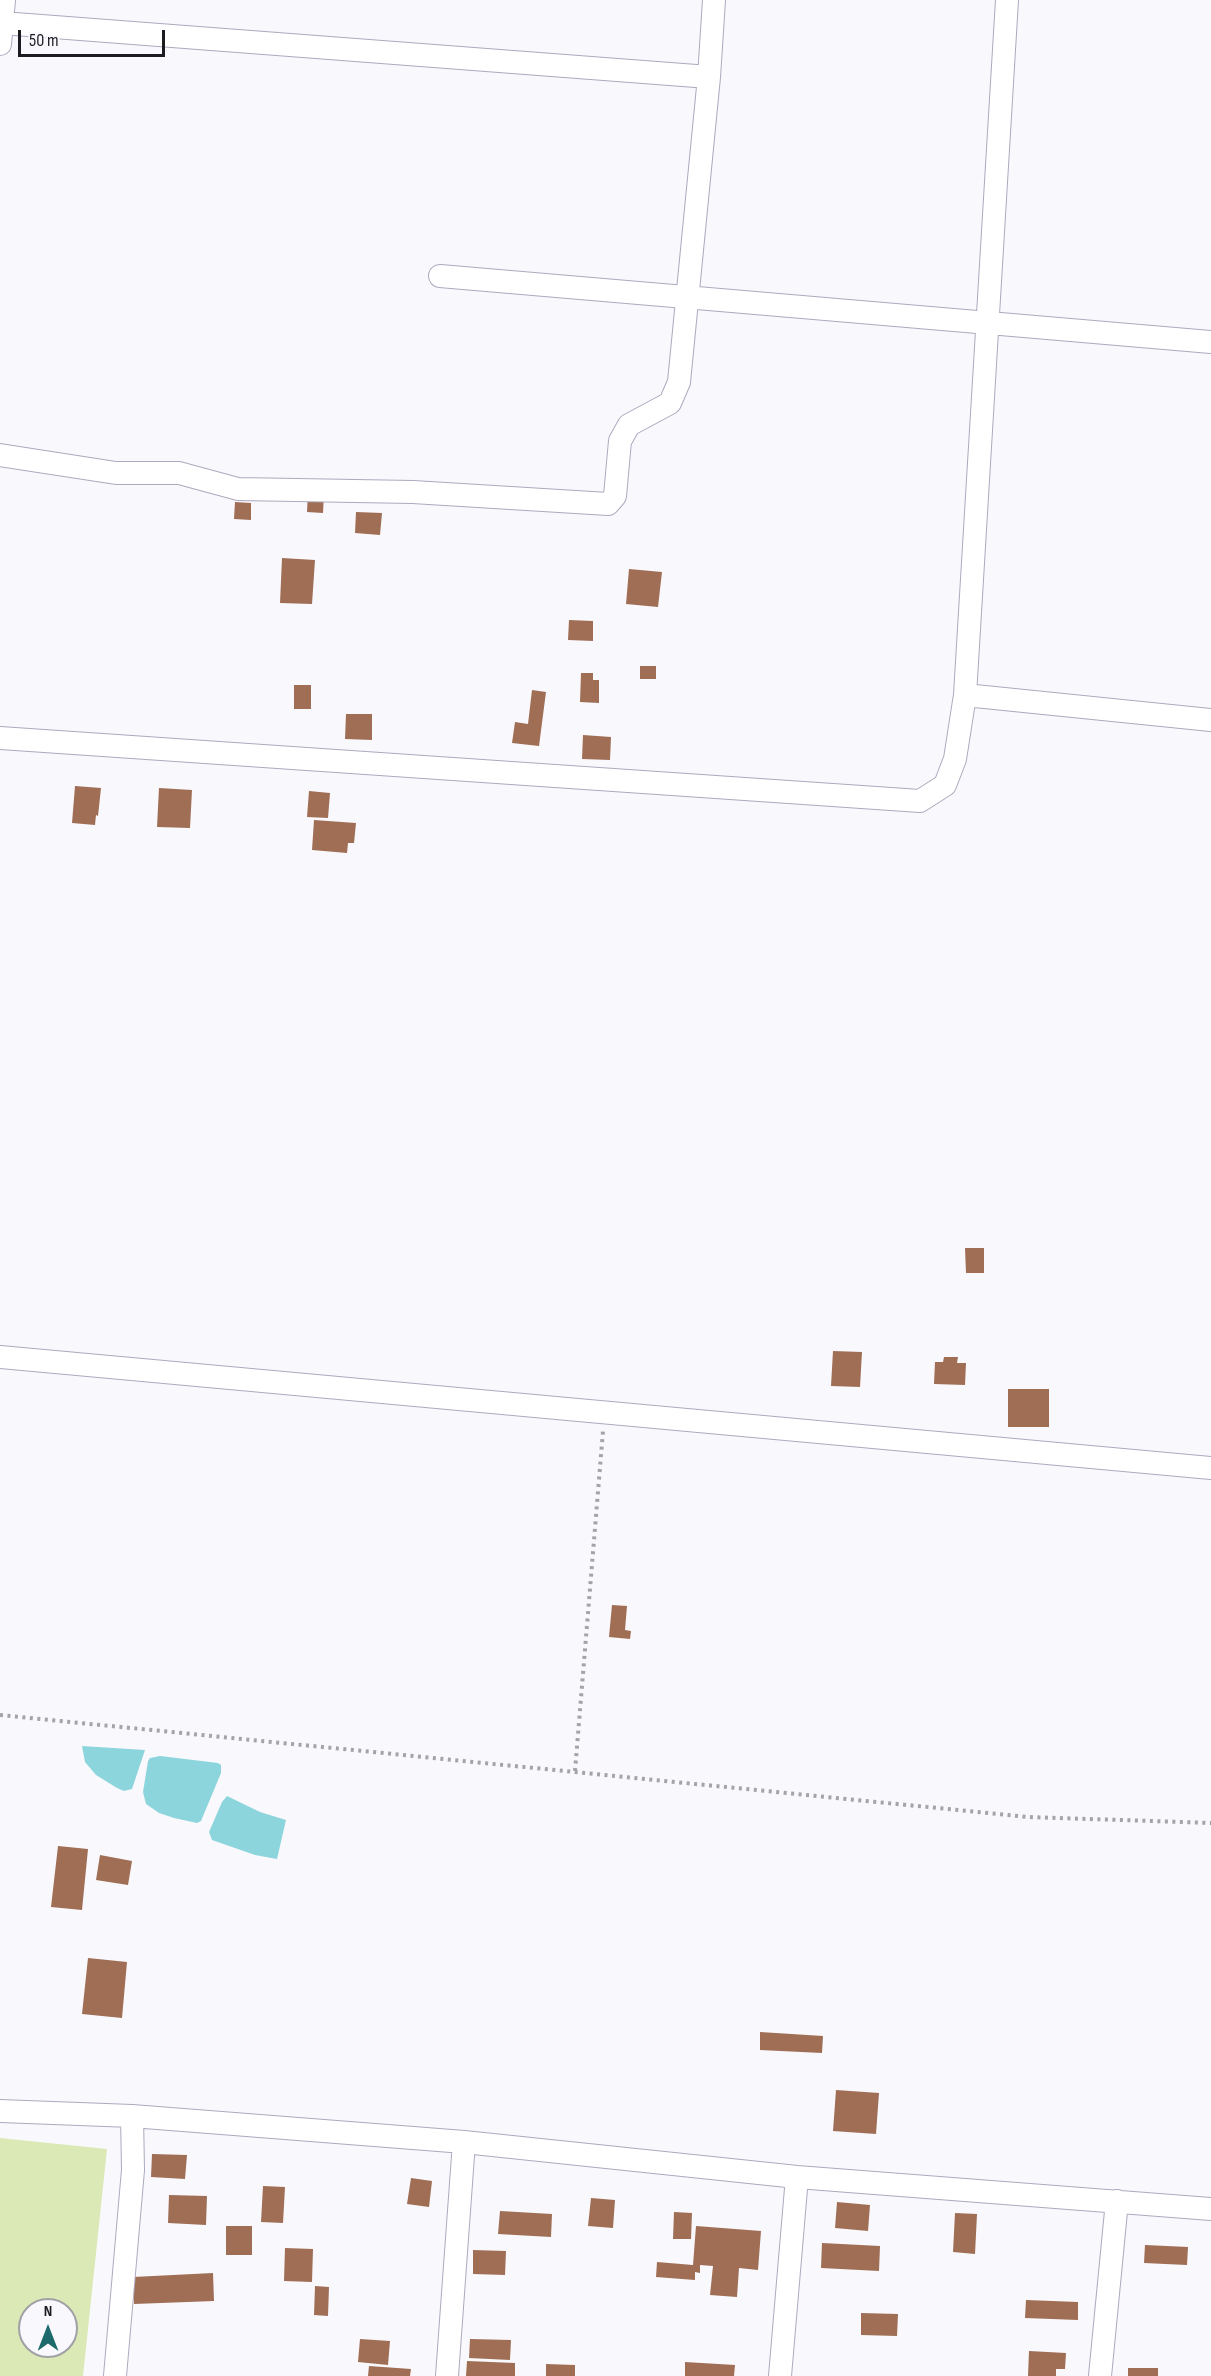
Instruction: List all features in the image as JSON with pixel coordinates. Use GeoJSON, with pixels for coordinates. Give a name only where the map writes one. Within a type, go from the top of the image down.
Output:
{"type":"FeatureCollection","features":[{"type":"Feature","properties":{"kind":"street"},"geometry":{"type":"LineString","coordinates":[[4,0],[1,33],[709,77]]}},
{"type":"Feature","properties":{"kind":"street"},"geometry":{"type":"LineString","coordinates":[[0,455],[116,473],[179,473],[238,489],[413,492],[608,504],[615,496],[620,441],[629,425],[670,403],[679,382],[709,77],[714,0]]}},
{"type":"Feature","properties":{"kind":"street"},"geometry":{"type":"LineString","coordinates":[[0,738],[920,801],[945,785],[955,759],[965,695],[1007,0]]}},
{"type":"Feature","properties":{"kind":"street"},"geometry":{"type":"LineString","coordinates":[[440,276],[1211,342]]}},
{"type":"Feature","properties":{"kind":"street"},"geometry":{"type":"LineString","coordinates":[[965,695],[1211,720]]}},
{"type":"Feature","properties":{"kind":"street"},"geometry":{"type":"LineString","coordinates":[[0,1357],[1211,1468]]}},
{"type":"Feature","properties":{"kind":"street"},"geometry":{"type":"LineString","coordinates":[[0,2111],[132,2116],[464,2142],[797,2177],[1211,2210]]}},
{"type":"Feature","properties":{"kind":"street"},"geometry":{"type":"LineString","coordinates":[[115,2376],[133,2169],[132,2116]]}},
{"type":"Feature","properties":{"kind":"street"},"geometry":{"type":"LineString","coordinates":[[447,2376],[464,2142]]}},
{"type":"Feature","properties":{"kind":"street"},"geometry":{"type":"LineString","coordinates":[[780,2376],[797,2177]]}},
{"type":"Feature","properties":{"kind":"street"},"geometry":{"type":"LineString","coordinates":[[1100,2376],[1117,2201]]}},
{"type":"Feature","properties":{"kind":"path"},"geometry":{"type":"LineString","coordinates":[[575,1772],[604,1412]]}},
{"type":"Feature","properties":{"kind":"path"},"geometry":{"type":"LineString","coordinates":[[0,1715],[1028,1817],[1211,1823]]}},
{"type":"Feature","properties":{"kind":"green space"},"geometry":{"type":"Polygon","coordinates":[[[0,2138],[107,2149],[83,2376],[0,2376],[0,2138]]]}},
{"type":"Feature","properties":{"kind":"water"},"geometry":{"type":"Polygon","coordinates":[[[82,1746],[145,1750],[132,1789],[124,1791],[96,1775],[85,1762],[82,1746]]]}},
{"type":"Feature","properties":{"kind":"water"},"geometry":{"type":"Polygon","coordinates":[[[160,1756],[221,1765],[221,1773],[201,1821],[197,1823],[174,1818],[159,1813],[146,1804],[143,1792],[148,1761],[150,1758],[160,1756]]]}},
{"type":"Feature","properties":{"kind":"water"},"geometry":{"type":"Polygon","coordinates":[[[227,1796],[260,1812],[286,1820],[277,1859],[255,1855],[212,1840],[209,1832],[227,1796]]]}},
{"type":"Feature","properties":{"kind":"building"},"geometry":{"type":"Polygon","coordinates":[[[308,492],[324,493],[323,513],[307,512],[308,492]]]}},
{"type":"Feature","properties":{"kind":"building"},"geometry":{"type":"Polygon","coordinates":[[[235,502],[251,503],[251,520],[234,519],[235,502]]]}},
{"type":"Feature","properties":{"kind":"building"},"geometry":{"type":"Polygon","coordinates":[[[356,512],[382,513],[380,535],[355,533],[356,512]]]}},
{"type":"Feature","properties":{"kind":"building"},"geometry":{"type":"Polygon","coordinates":[[[282,558],[315,560],[312,604],[280,603],[282,558]]]}},
{"type":"Feature","properties":{"kind":"building"},"geometry":{"type":"Polygon","coordinates":[[[629,569],[662,572],[658,607],[626,604],[629,569]]]}},
{"type":"Feature","properties":{"kind":"building"},"geometry":{"type":"Polygon","coordinates":[[[569,620],[593,621],[593,641],[568,640],[569,620]]]}},
{"type":"Feature","properties":{"kind":"building"},"geometry":{"type":"Polygon","coordinates":[[[640,666],[656,666],[656,679],[640,679],[640,666]]]}},
{"type":"Feature","properties":{"kind":"building"},"geometry":{"type":"Polygon","coordinates":[[[581,673],[593,673],[593,680],[599,680],[599,703],[580,702],[581,673]]]}},
{"type":"Feature","properties":{"kind":"building"},"geometry":{"type":"Polygon","coordinates":[[[294,685],[311,685],[311,709],[294,709],[294,685]]]}},
{"type":"Feature","properties":{"kind":"building"},"geometry":{"type":"Polygon","coordinates":[[[532,690],[546,692],[539,746],[512,743],[515,722],[528,724],[532,690]]]}},
{"type":"Feature","properties":{"kind":"building"},"geometry":{"type":"Polygon","coordinates":[[[346,714],[372,714],[372,740],[345,739],[346,714]]]}},
{"type":"Feature","properties":{"kind":"building"},"geometry":{"type":"Polygon","coordinates":[[[583,735],[611,737],[610,760],[582,759],[583,735]]]}},
{"type":"Feature","properties":{"kind":"building"},"geometry":{"type":"Polygon","coordinates":[[[75,786],[101,788],[95,825],[72,823],[75,786]]]}},
{"type":"Feature","properties":{"kind":"building"},"geometry":{"type":"Polygon","coordinates":[[[159,788],[192,790],[190,828],[157,827],[159,788]]]}},
{"type":"Feature","properties":{"kind":"building"},"geometry":{"type":"Polygon","coordinates":[[[309,791],[330,793],[328,818],[307,817],[309,791]]]}},
{"type":"Feature","properties":{"kind":"building"},"geometry":{"type":"Polygon","coordinates":[[[314,820],[356,823],[354,843],[348,843],[347,853],[312,850],[314,820]]]}},
{"type":"Feature","properties":{"kind":"building"},"geometry":{"type":"Polygon","coordinates":[[[965,1248],[984,1248],[984,1273],[966,1273],[965,1248]]]}},
{"type":"Feature","properties":{"kind":"building"},"geometry":{"type":"Polygon","coordinates":[[[833,1351],[862,1352],[860,1387],[831,1386],[833,1351]]]}},
{"type":"Feature","properties":{"kind":"building"},"geometry":{"type":"Polygon","coordinates":[[[944,1357],[958,1357],[957,1363],[966,1363],[965,1385],[934,1384],[935,1362],[943,1362],[944,1357]]]}},
{"type":"Feature","properties":{"kind":"building"},"geometry":{"type":"Polygon","coordinates":[[[1008,1389],[1049,1389],[1049,1427],[1008,1427],[1008,1389]]]}},
{"type":"Feature","properties":{"kind":"building"},"geometry":{"type":"Polygon","coordinates":[[[612,1605],[627,1606],[625,1630],[631,1631],[630,1639],[609,1637],[612,1605]]]}},
{"type":"Feature","properties":{"kind":"building"},"geometry":{"type":"Polygon","coordinates":[[[58,1846],[88,1849],[82,1910],[51,1907],[58,1846]]]}},
{"type":"Feature","properties":{"kind":"building"},"geometry":{"type":"Polygon","coordinates":[[[100,1855],[132,1861],[128,1885],[96,1880],[100,1855]]]}},
{"type":"Feature","properties":{"kind":"building"},"geometry":{"type":"Polygon","coordinates":[[[88,1958],[127,1962],[122,2018],[82,2014],[88,1958]]]}},
{"type":"Feature","properties":{"kind":"building"},"geometry":{"type":"Polygon","coordinates":[[[760,2032],[823,2036],[822,2053],[760,2050],[760,2032]]]}},
{"type":"Feature","properties":{"kind":"building"},"geometry":{"type":"Polygon","coordinates":[[[836,2090],[879,2093],[876,2134],[833,2131],[836,2090]]]}},
{"type":"Feature","properties":{"kind":"building"},"geometry":{"type":"Polygon","coordinates":[[[152,2154],[187,2155],[185,2179],[151,2177],[152,2154]]]}},
{"type":"Feature","properties":{"kind":"building"},"geometry":{"type":"Polygon","coordinates":[[[411,2178],[432,2181],[429,2207],[407,2204],[411,2178]]]}},
{"type":"Feature","properties":{"kind":"building"},"geometry":{"type":"Polygon","coordinates":[[[263,2186],[285,2187],[283,2223],[261,2222],[263,2186]]]}},
{"type":"Feature","properties":{"kind":"building"},"geometry":{"type":"Polygon","coordinates":[[[169,2195],[207,2196],[206,2225],[168,2223],[169,2195]]]}},
{"type":"Feature","properties":{"kind":"building"},"geometry":{"type":"Polygon","coordinates":[[[591,2198],[615,2200],[613,2228],[588,2226],[591,2198]]]}},
{"type":"Feature","properties":{"kind":"building"},"geometry":{"type":"Polygon","coordinates":[[[837,2202],[870,2205],[868,2231],[835,2228],[837,2202]]]}},
{"type":"Feature","properties":{"kind":"building"},"geometry":{"type":"Polygon","coordinates":[[[500,2211],[552,2214],[551,2237],[498,2234],[500,2211]]]}},
{"type":"Feature","properties":{"kind":"building"},"geometry":{"type":"Polygon","coordinates":[[[674,2212],[692,2213],[691,2239],[673,2239],[674,2212]]]}},
{"type":"Feature","properties":{"kind":"building"},"geometry":{"type":"Polygon","coordinates":[[[955,2213],[977,2214],[975,2254],[953,2252],[955,2213]]]}},
{"type":"Feature","properties":{"kind":"building"},"geometry":{"type":"Polygon","coordinates":[[[226,2226],[252,2226],[252,2255],[226,2255],[226,2226]]]}},
{"type":"Feature","properties":{"kind":"building"},"geometry":{"type":"Polygon","coordinates":[[[696,2226],[761,2231],[758,2270],[739,2268],[737,2297],[710,2295],[713,2266],[700,2265],[700,2273],[695,2272],[695,2280],[656,2277],[657,2262],[693,2265],[696,2226]]]}},
{"type":"Feature","properties":{"kind":"building"},"geometry":{"type":"Polygon","coordinates":[[[822,2243],[880,2246],[879,2271],[821,2268],[822,2243]]]}},
{"type":"Feature","properties":{"kind":"building"},"geometry":{"type":"Polygon","coordinates":[[[1145,2245],[1188,2247],[1187,2265],[1144,2263],[1145,2245]]]}},
{"type":"Feature","properties":{"kind":"building"},"geometry":{"type":"Polygon","coordinates":[[[285,2248],[313,2249],[312,2282],[284,2281],[285,2248]]]}},
{"type":"Feature","properties":{"kind":"building"},"geometry":{"type":"Polygon","coordinates":[[[473,2250],[506,2251],[505,2275],[473,2274],[473,2250]]]}},
{"type":"Feature","properties":{"kind":"building"},"geometry":{"type":"Polygon","coordinates":[[[213,2273],[214,2301],[134,2304],[133,2277],[213,2273]]]}},
{"type":"Feature","properties":{"kind":"building"},"geometry":{"type":"Polygon","coordinates":[[[315,2286],[329,2287],[328,2316],[314,2315],[315,2286]]]}},
{"type":"Feature","properties":{"kind":"building"},"geometry":{"type":"Polygon","coordinates":[[[1026,2300],[1078,2302],[1078,2320],[1025,2318],[1026,2300]]]}},
{"type":"Feature","properties":{"kind":"building"},"geometry":{"type":"Polygon","coordinates":[[[861,2313],[898,2314],[897,2336],[861,2335],[861,2313]]]}},
{"type":"Feature","properties":{"kind":"building"},"geometry":{"type":"Polygon","coordinates":[[[360,2339],[390,2341],[388,2365],[358,2362],[360,2339]]]}},
{"type":"Feature","properties":{"kind":"building"},"geometry":{"type":"Polygon","coordinates":[[[470,2339],[511,2340],[510,2360],[469,2358],[470,2339]]]}},
{"type":"Feature","properties":{"kind":"building"},"geometry":{"type":"Polygon","coordinates":[[[1029,2351],[1066,2353],[1065,2369],[1056,2369],[1056,2376],[1028,2376],[1029,2351]]]}},
{"type":"Feature","properties":{"kind":"building"},"geometry":{"type":"Polygon","coordinates":[[[467,2361],[515,2363],[515,2376],[466,2376],[467,2361]]]}},
{"type":"Feature","properties":{"kind":"building"},"geometry":{"type":"Polygon","coordinates":[[[685,2362],[735,2365],[734,2376],[685,2376],[685,2362]]]}},
{"type":"Feature","properties":{"kind":"building"},"geometry":{"type":"Polygon","coordinates":[[[546,2364],[575,2365],[575,2376],[546,2376],[546,2364]]]}},
{"type":"Feature","properties":{"kind":"building"},"geometry":{"type":"Polygon","coordinates":[[[369,2366],[411,2369],[410,2376],[368,2376],[369,2366]]]}},
{"type":"Feature","properties":{"kind":"building"},"geometry":{"type":"Polygon","coordinates":[[[1128,2368],[1158,2368],[1158,2376],[1128,2376],[1128,2368]]]}}]}
